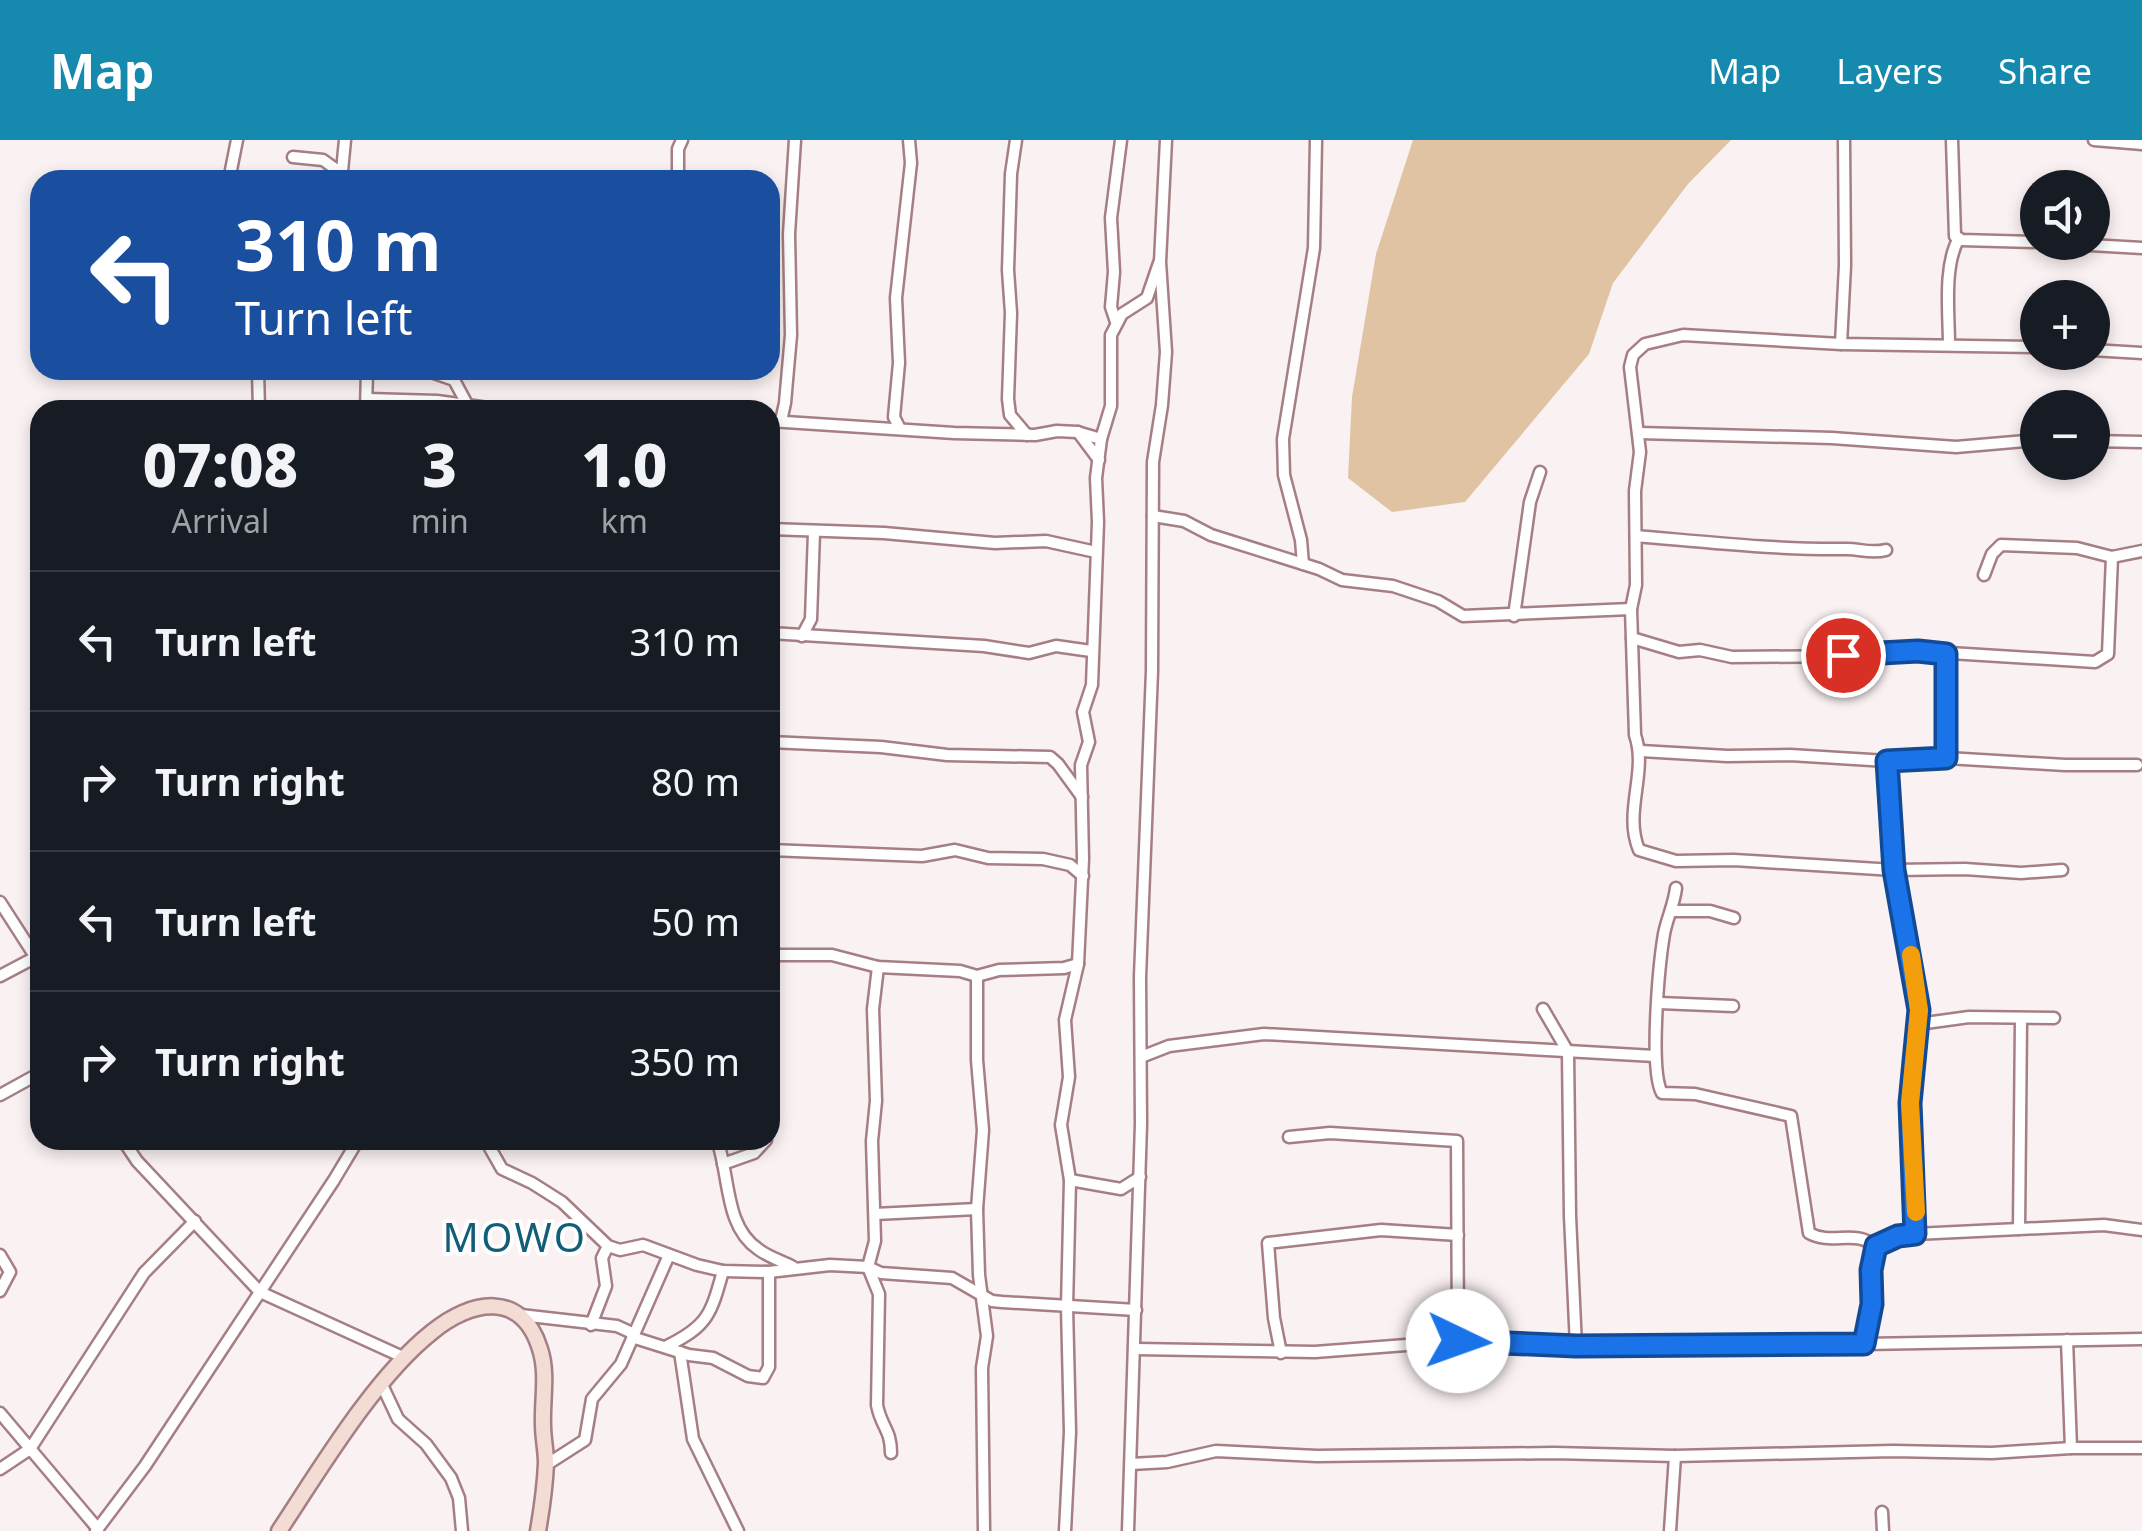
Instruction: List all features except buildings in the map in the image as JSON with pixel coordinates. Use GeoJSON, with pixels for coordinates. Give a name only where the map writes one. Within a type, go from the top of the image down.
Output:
{"type":"FeatureCollection","features":[{"type":"Feature","properties":{"kind":"street"},"geometry":{"type":"LineString","coordinates":[[231,170],[237,140]]}},
{"type":"Feature","properties":{"kind":"street"},"geometry":{"type":"LineString","coordinates":[[345,140],[346,170]]}},
{"type":"Feature","properties":{"kind":"street"},"geometry":{"type":"LineString","coordinates":[[678,170],[682,140]]}},
{"type":"Feature","properties":{"kind":"street"},"geometry":{"type":"LineString","coordinates":[[779,400],[791,335],[789,234],[795,140]]}},
{"type":"Feature","properties":{"kind":"street"},"geometry":{"type":"LineString","coordinates":[[900,428],[894,416],[900,364],[896,298],[911,163],[909,140]]}},
{"type":"Feature","properties":{"kind":"street"},"geometry":{"type":"LineString","coordinates":[[988,433],[1010,415],[1008,270],[1016,140]]}},
{"type":"Feature","properties":{"kind":"street"},"geometry":{"type":"LineString","coordinates":[[1065,1531],[1070,1432],[1070,1180],[1061,1125],[1069,1076],[1065,1020],[1077,970],[1083,859],[1081,765],[1089,742],[1083,712],[1092,684],[1099,460],[1111,406],[1109,354],[1116,322],[1111,307],[1112,218],[1121,140]]}},
{"type":"Feature","properties":{"kind":"street"},"geometry":{"type":"LineString","coordinates":[[1128,1531],[1136,1348],[1153,462],[1166,352],[1157,284],[1166,140]]}},
{"type":"Feature","properties":{"kind":"street"},"geometry":{"type":"LineString","coordinates":[[1303,564],[1298,523],[1284,475],[1283,439],[1314,248],[1316,140]]}},
{"type":"Feature","properties":{"kind":"street"},"geometry":{"type":"LineString","coordinates":[[1841,344],[1844,140]]}},
{"type":"Feature","properties":{"kind":"street"},"geometry":{"type":"LineString","coordinates":[[1952,140],[1955,229],[1959,238]]}},
{"type":"Feature","properties":{"kind":"street"},"geometry":{"type":"LineString","coordinates":[[2094,140],[2142,144]]}},
{"type":"Feature","properties":{"kind":"street"},"geometry":{"type":"LineString","coordinates":[[293,157],[323,160],[338,170]]}},
{"type":"Feature","properties":{"kind":"street"},"geometry":{"type":"LineString","coordinates":[[1949,345],[1950,280],[1959,238]]}},
{"type":"Feature","properties":{"kind":"street"},"geometry":{"type":"LineString","coordinates":[[1959,238],[2020,241]]}},
{"type":"Feature","properties":{"kind":"street"},"geometry":{"type":"LineString","coordinates":[[2110,246],[2142,248]]}},
{"type":"Feature","properties":{"kind":"street"},"geometry":{"type":"LineString","coordinates":[[1116,322],[1147,298],[1157,284]]}},
{"type":"Feature","properties":{"kind":"street"},"geometry":{"type":"LineString","coordinates":[[2020,347],[1841,344],[1683,335],[1645,344],[1633,355],[1630,367],[1639,433],[1636,584],[1631,609],[1635,735],[1641,752],[1634,793],[1634,838],[1639,850],[1676,861],[1734,860],[2022,873],[2062,870]]}},
{"type":"Feature","properties":{"kind":"street"},"geometry":{"type":"LineString","coordinates":[[2110,351],[2142,353]]}},
{"type":"Feature","properties":{"kind":"street"},"geometry":{"type":"LineString","coordinates":[[1010,415],[1027,434]]}},
{"type":"Feature","properties":{"kind":"street"},"geometry":{"type":"LineString","coordinates":[[884,427],[894,416]]}},
{"type":"Feature","properties":{"kind":"street"},"geometry":{"type":"LineString","coordinates":[[780,422],[988,433],[1078,432],[1101,439]]}},
{"type":"Feature","properties":{"kind":"street"},"geometry":{"type":"LineString","coordinates":[[1078,432],[1099,460]]}},
{"type":"Feature","properties":{"kind":"street"},"geometry":{"type":"LineString","coordinates":[[1639,433],[1956,446],[2020,441]]}},
{"type":"Feature","properties":{"kind":"street"},"geometry":{"type":"LineString","coordinates":[[2110,441],[2142,442]]}},
{"type":"Feature","properties":{"kind":"street"},"geometry":{"type":"LineString","coordinates":[[1514,616],[1521,583],[1521,551],[1540,472]]}},
{"type":"Feature","properties":{"kind":"street"},"geometry":{"type":"LineString","coordinates":[[1153,516],[1184,520],[1211,535],[1348,582],[1393,586],[1438,601],[1462,616],[1631,609]]}},
{"type":"Feature","properties":{"kind":"street"},"geometry":{"type":"LineString","coordinates":[[780,530],[884,532],[995,543],[1046,540],[1096,552]]}},
{"type":"Feature","properties":{"kind":"street"},"geometry":{"type":"LineString","coordinates":[[802,636],[811,620],[814,532]]}},
{"type":"Feature","properties":{"kind":"street"},"geometry":{"type":"LineString","coordinates":[[1636,536],[1764,549],[1886,550]]}},
{"type":"Feature","properties":{"kind":"street"},"geometry":{"type":"LineString","coordinates":[[1984,574],[2000,545],[2077,548],[2112,556],[2142,551]]}},
{"type":"Feature","properties":{"kind":"street"},"geometry":{"type":"LineString","coordinates":[[1632,638],[1679,652],[1700,650],[1753,658],[1895,651],[2100,661],[2108,654],[2112,556]]}},
{"type":"Feature","properties":{"kind":"street"},"geometry":{"type":"LineString","coordinates":[[780,634],[984,646],[1029,653],[1056,646],[1091,651]]}},
{"type":"Feature","properties":{"kind":"street"},"geometry":{"type":"LineString","coordinates":[[1946,654],[1946,758]]}},
{"type":"Feature","properties":{"kind":"street"},"geometry":{"type":"LineString","coordinates":[[780,742],[881,746],[946,755],[1050,758],[1082,798]]}},
{"type":"Feature","properties":{"kind":"street"},"geometry":{"type":"LineString","coordinates":[[1641,752],[2137,765]]}},
{"type":"Feature","properties":{"kind":"street"},"geometry":{"type":"LineString","coordinates":[[1887,761],[1894,870],[1917,989],[1918,1024],[1910,1103],[1915,1234]]}},
{"type":"Feature","properties":{"kind":"street"},"geometry":{"type":"LineString","coordinates":[[780,850],[922,856],[955,850],[988,858],[1044,859],[1070,864],[1083,859]]}},
{"type":"Feature","properties":{"kind":"street"},"geometry":{"type":"LineString","coordinates":[[1070,864],[1082,876]]}},
{"type":"Feature","properties":{"kind":"street"},"geometry":{"type":"LineString","coordinates":[[1676,888],[1664,932],[1656,1082],[1662,1092],[1695,1094],[1791,1116],[1809,1233],[1828,1239],[1860,1236],[1876,1246]]}},
{"type":"Feature","properties":{"kind":"street"},"geometry":{"type":"LineString","coordinates":[[0,902],[30,949]]}},
{"type":"Feature","properties":{"kind":"street"},"geometry":{"type":"LineString","coordinates":[[1673,910],[1710,911],[1734,918]]}},
{"type":"Feature","properties":{"kind":"street"},"geometry":{"type":"LineString","coordinates":[[780,956],[832,956],[878,967],[960,970],[977,976],[1011,969],[1077,970]]}},
{"type":"Feature","properties":{"kind":"street"},"geometry":{"type":"LineString","coordinates":[[0,976],[30,964]]}},
{"type":"Feature","properties":{"kind":"street"},"geometry":{"type":"LineString","coordinates":[[878,967],[872,1009],[875,1241],[868,1267],[879,1294],[877,1406],[891,1435],[891,1454]]}},
{"type":"Feature","properties":{"kind":"street"},"geometry":{"type":"LineString","coordinates":[[977,976],[982,1130],[977,1209],[987,1336],[982,1368],[984,1531]]}},
{"type":"Feature","properties":{"kind":"street"},"geometry":{"type":"LineString","coordinates":[[1659,1004],[1733,1006]]}},
{"type":"Feature","properties":{"kind":"street"},"geometry":{"type":"LineString","coordinates":[[1543,1009],[1568,1052],[1576,1346]]}},
{"type":"Feature","properties":{"kind":"street"},"geometry":{"type":"LineString","coordinates":[[1918,1024],[1969,1018],[2054,1018]]}},
{"type":"Feature","properties":{"kind":"street"},"geometry":{"type":"LineString","coordinates":[[2018,1228],[2020,1020]]}},
{"type":"Feature","properties":{"kind":"street"},"geometry":{"type":"LineString","coordinates":[[1141,1057],[1182,1043],[1264,1034],[1655,1056]]}},
{"type":"Feature","properties":{"kind":"street"},"geometry":{"type":"LineString","coordinates":[[0,1095],[30,1079]]}},
{"type":"Feature","properties":{"kind":"street"},"geometry":{"type":"LineString","coordinates":[[1289,1137],[1330,1133],[1458,1141],[1458,1341]]}},
{"type":"Feature","properties":{"kind":"street"},"geometry":{"type":"LineString","coordinates":[[130,1150],[260,1292],[406,1358]]}},
{"type":"Feature","properties":{"kind":"street"},"geometry":{"type":"LineString","coordinates":[[0,1413],[97,1530],[145,1466],[352,1150]]}},
{"type":"Feature","properties":{"kind":"street"},"geometry":{"type":"LineString","coordinates":[[491,1150],[502,1169],[532,1182],[562,1202],[608,1246],[620,1250],[644,1245],[723,1271],[769,1272],[830,1265],[868,1267],[882,1273],[952,1278],[1002,1302],[1136,1310]]}},
{"type":"Feature","properties":{"kind":"street"},"geometry":{"type":"LineString","coordinates":[[720,1150],[733,1211],[746,1239],[758,1250],[796,1268]]}},
{"type":"Feature","properties":{"kind":"street"},"geometry":{"type":"LineString","coordinates":[[723,1164],[757,1150]]}},
{"type":"Feature","properties":{"kind":"street"},"geometry":{"type":"LineString","coordinates":[[1070,1180],[1121,1189],[1140,1176]]}},
{"type":"Feature","properties":{"kind":"street"},"geometry":{"type":"LineString","coordinates":[[874,1214],[977,1209]]}},
{"type":"Feature","properties":{"kind":"street"},"geometry":{"type":"LineString","coordinates":[[0,1469],[30,1449],[144,1273],[195,1221]]}},
{"type":"Feature","properties":{"kind":"street"},"geometry":{"type":"LineString","coordinates":[[1876,1246],[1898,1236],[1915,1234],[2104,1225],[2142,1230]]}},
{"type":"Feature","properties":{"kind":"street"},"geometry":{"type":"LineString","coordinates":[[1281,1353],[1268,1242],[1380,1230],[1458,1236]]}},
{"type":"Feature","properties":{"kind":"street"},"geometry":{"type":"LineString","coordinates":[[591,1325],[606,1286],[602,1258],[608,1246]]}},
{"type":"Feature","properties":{"kind":"street"},"geometry":{"type":"LineString","coordinates":[[1864,1344],[1872,1304],[1871,1270],[1876,1246]]}},
{"type":"Feature","properties":{"kind":"street"},"geometry":{"type":"LineString","coordinates":[[546,1465],[585,1440],[592,1399],[622,1364],[670,1255]]}},
{"type":"Feature","properties":{"kind":"street"},"geometry":{"type":"LineString","coordinates":[[0,1256],[10,1272],[0,1291]]}},
{"type":"Feature","properties":{"kind":"street"},"geometry":{"type":"LineString","coordinates":[[666,1346],[702,1325],[714,1304],[723,1271]]}},
{"type":"Feature","properties":{"kind":"street"},"geometry":{"type":"LineString","coordinates":[[283,1530],[338,1444],[382,1385],[432,1332],[472,1308],[490,1304],[506,1307],[520,1316],[618,1326],[635,1338],[713,1358],[763,1378],[768,1374],[769,1272]]}},
{"type":"Feature","properties":{"kind":"street"},"geometry":{"type":"LineString","coordinates":[[520,1316],[540,1350],[546,1465],[538,1531]]}},
{"type":"Feature","properties":{"kind":"street"},"geometry":{"type":"LineString","coordinates":[[1136,1348],[1281,1353],[1458,1341],[1576,1346],[2142,1339]]}},
{"type":"Feature","properties":{"kind":"street"},"geometry":{"type":"LineString","coordinates":[[2067,1340],[2071,1448]]}},
{"type":"Feature","properties":{"kind":"street"},"geometry":{"type":"LineString","coordinates":[[680,1352],[693,1439],[738,1531]]}},
{"type":"Feature","properties":{"kind":"street"},"geometry":{"type":"LineString","coordinates":[[382,1385],[398,1419],[426,1444],[451,1478],[459,1498],[462,1531]]}},
{"type":"Feature","properties":{"kind":"street"},"geometry":{"type":"LineString","coordinates":[[1132,1464],[1167,1462],[1216,1451],[1318,1456],[1675,1456],[1992,1454],[2142,1448]]}},
{"type":"Feature","properties":{"kind":"street"},"geometry":{"type":"LineString","coordinates":[[1670,1531],[1675,1456]]}},
{"type":"Feature","properties":{"kind":"street"},"geometry":{"type":"LineString","coordinates":[[1882,1512],[1883,1531]]}},
{"type":"Feature","properties":{"kind":"shaded area"},"geometry":{"type":"Polygon","coordinates":[[[1413,140],[1731,140],[1688,184],[1613,283],[1589,354],[1465,502],[1392,512],[1348,478],[1352,397],[1376,254],[1413,140]]]}},
{"type":"Feature","properties":{"kind":"slow traffic"},"geometry":{"type":"LineString","coordinates":[[1911,955],[1919,1010],[1910,1103],[1916,1212]]}},
{"type":"Feature","properties":{"kind":"district","name":"MOWO"},"geometry":{"type":"Point","coordinates":[515,1238]}},
{"type":"Feature","properties":{"kind":"route"},"geometry":{"type":"LineString","coordinates":[[1458,1341],[1576,1346],[1864,1344],[1870,1321],[1871,1270],[1876,1246],[1898,1236],[1915,1234],[1916,1215],[1910,1103],[1919,1010],[1894,870],[1887,761],[1946,758],[1946,654],[1895,651],[1843,655]]}}]}
